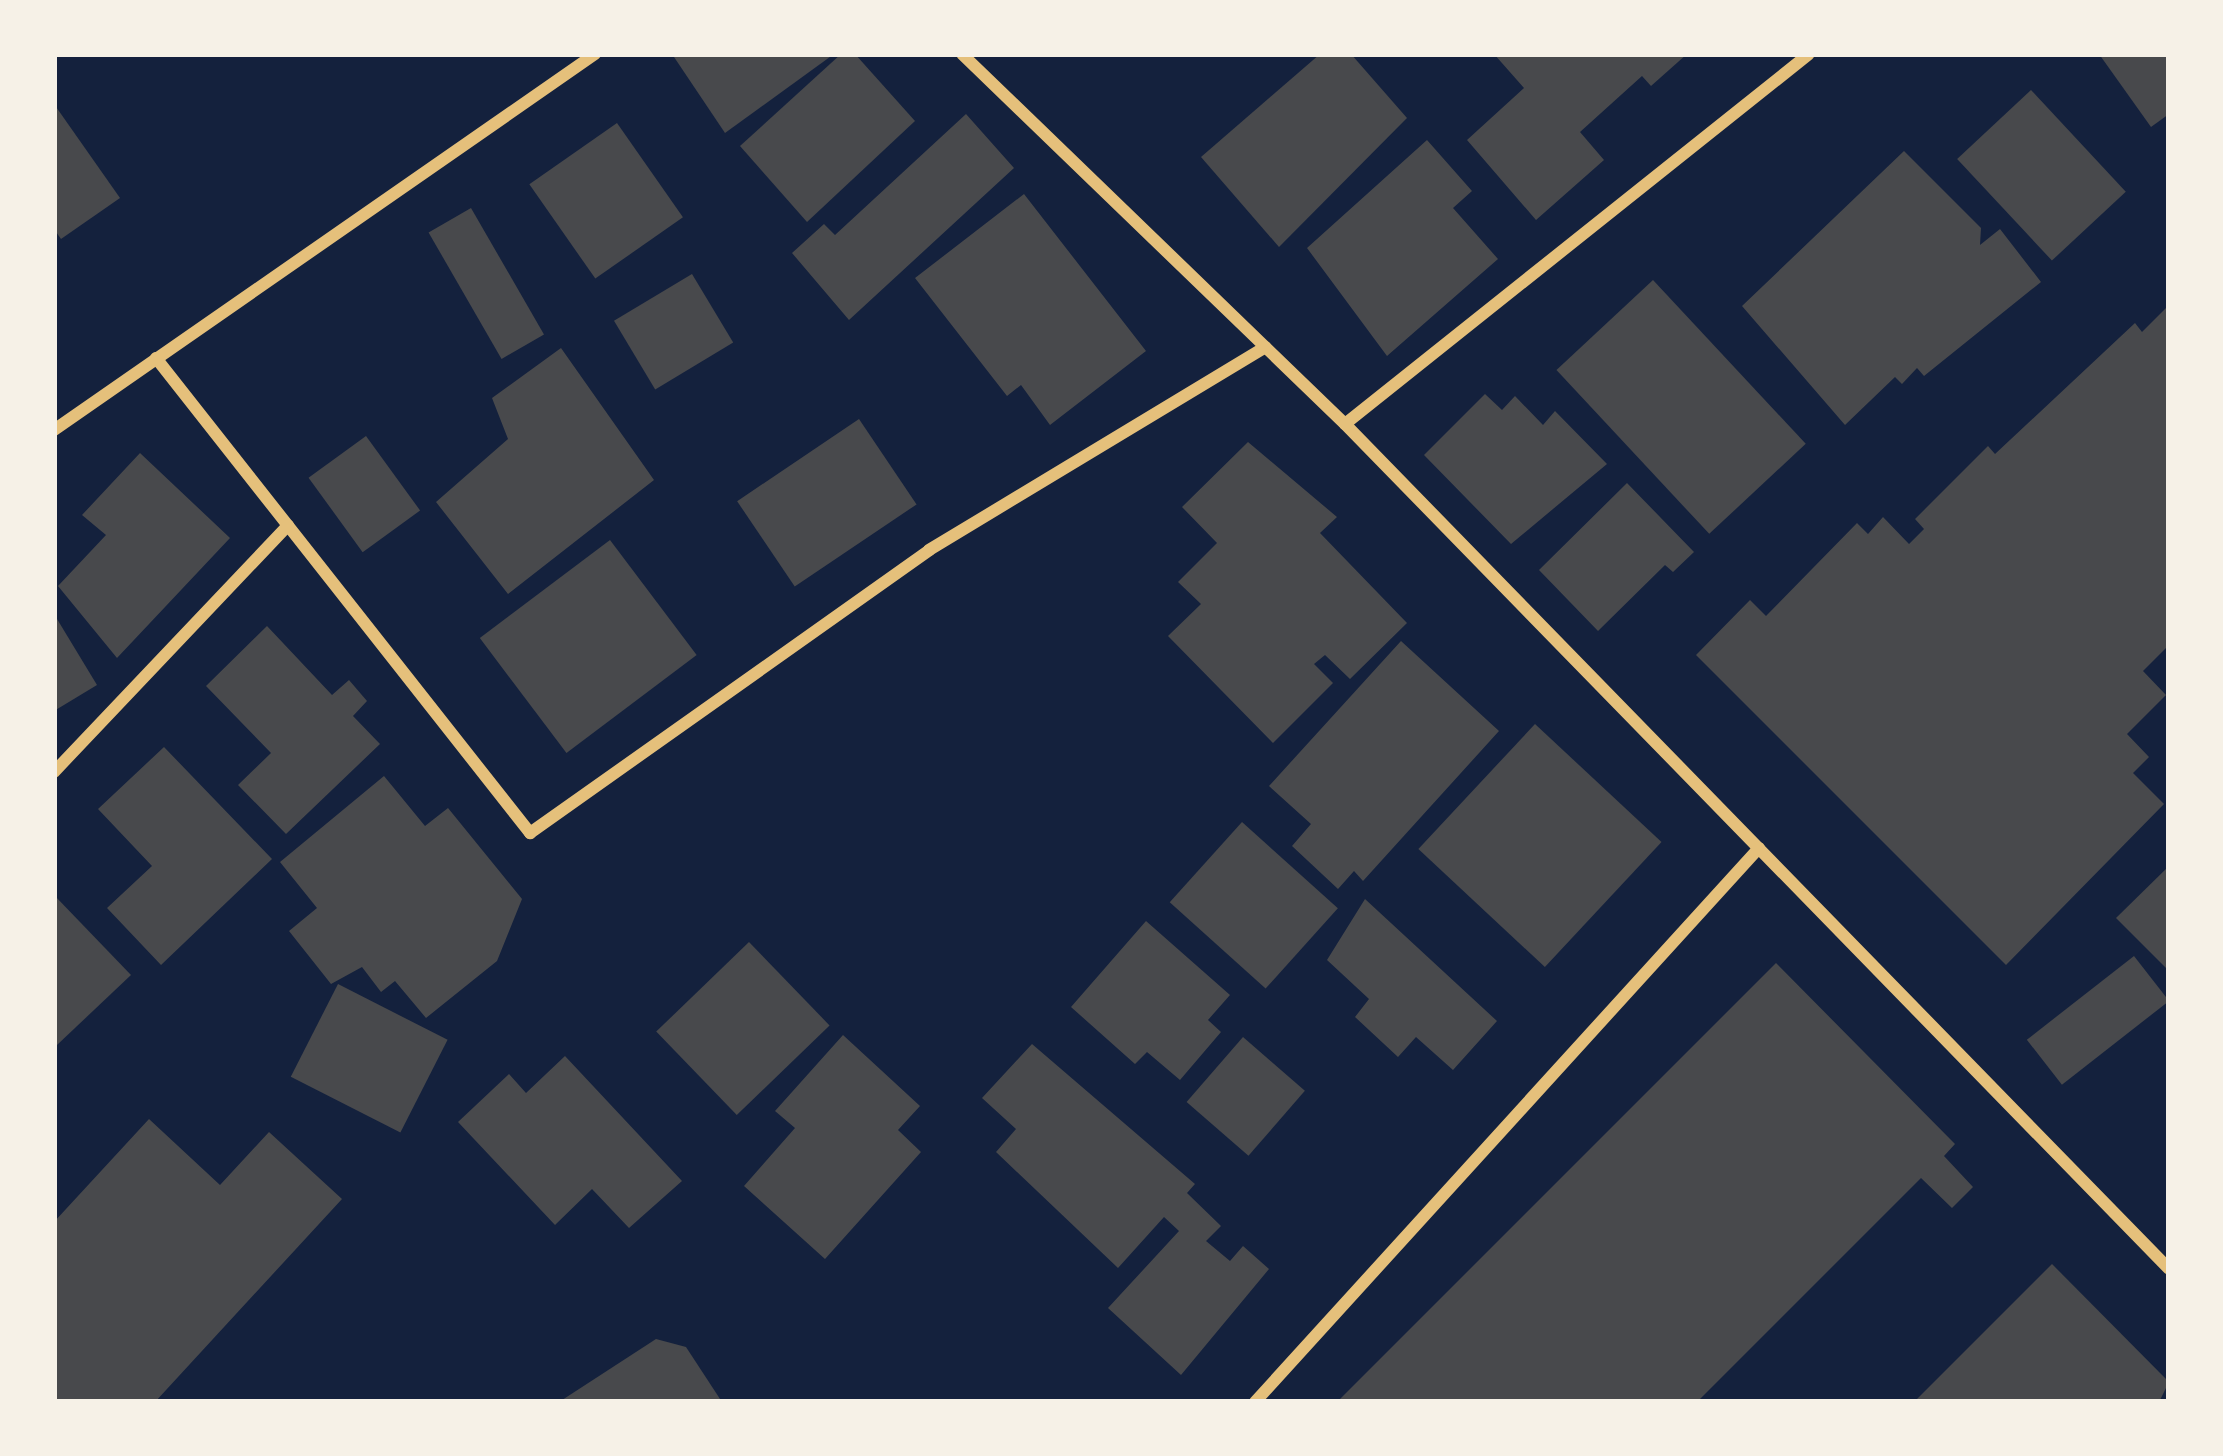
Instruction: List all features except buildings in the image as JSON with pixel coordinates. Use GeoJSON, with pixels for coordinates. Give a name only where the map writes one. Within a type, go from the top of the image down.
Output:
{"type":"FeatureCollection","features":[{"type":"Feature","properties":{"kind":"street"},"geometry":{"type":"LineString","coordinates":[[54,430],[595,54]]}},
{"type":"Feature","properties":{"kind":"street"},"geometry":{"type":"LineString","coordinates":[[962,54],[1345,424],[2169,1269]]}},
{"type":"Feature","properties":{"kind":"street"},"geometry":{"type":"LineString","coordinates":[[1345,424],[1809,54]]}},
{"type":"Feature","properties":{"kind":"street"},"geometry":{"type":"LineString","coordinates":[[156,358],[530,833],[929,550],[1266,347]]}},
{"type":"Feature","properties":{"kind":"street"},"geometry":{"type":"LineString","coordinates":[[54,772],[288,525]]}},
{"type":"Feature","properties":{"kind":"street"},"geometry":{"type":"LineString","coordinates":[[1255,1402],[1759,848]]}}]}
